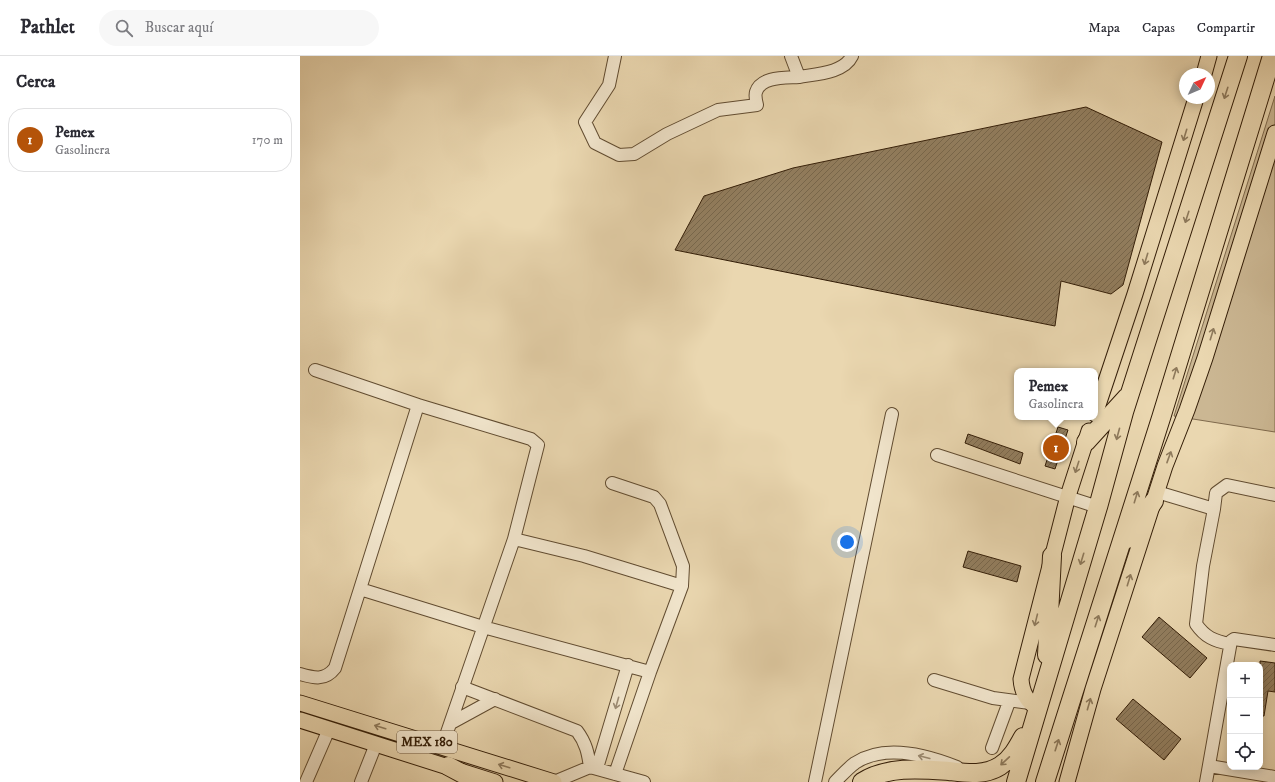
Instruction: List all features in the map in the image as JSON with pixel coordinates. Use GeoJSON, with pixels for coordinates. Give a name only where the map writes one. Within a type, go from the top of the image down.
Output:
{"type":"FeatureCollection","features":[{"type":"Feature","properties":{"kind":"highway"},"geometry":{"type":"LineString","coordinates":[[1016,782],[1035,710],[1045,683],[1098,507],[1130,394],[1238,56]]}},
{"type":"Feature","properties":{"kind":"highway"},"geometry":{"type":"LineString","coordinates":[[1045,782],[1119,553],[1272,56]]}},
{"type":"Feature","properties":{"kind":"highway"},"geometry":{"type":"LineString","coordinates":[[1086,442],[1130,394]]}},
{"type":"Feature","properties":{"kind":"highway"},"geometry":{"type":"LineString","coordinates":[[1119,553],[1156,497]]}},
{"type":"Feature","properties":{"kind":"highway"},"geometry":{"type":"LineString","coordinates":[[1045,683],[1052,556]]}},
{"type":"Feature","properties":{"kind":"highway"},"geometry":{"type":"LineString","coordinates":[[862,782],[877,775],[912,769],[975,774],[992,770],[1008,760],[1035,710]]}},
{"type":"Feature","properties":{"kind":"highway"},"geometry":{"type":"LineString","coordinates":[[448,766],[478,782]]}},
{"type":"Feature","properties":{"kind":"main road"},"geometry":{"type":"LineString","coordinates":[[1206,68],[1210,56]]}},
{"type":"Feature","properties":{"kind":"main road"},"geometry":{"type":"LineString","coordinates":[[1098,405],[1135,294],[1194,104]]}},
{"type":"Feature","properties":{"kind":"main road"},"geometry":{"type":"LineString","coordinates":[[1067,782],[1094,689],[1156,497],[1202,366],[1275,133]]}},
{"type":"Feature","properties":{"kind":"main road"},"geometry":{"type":"LineString","coordinates":[[1035,710],[1022,691],[1021,679],[1068,496],[1093,420]]}},
{"type":"Feature","properties":{"kind":"main road","name":"MEX 180"},"geometry":{"type":"LineString","coordinates":[[300,703],[554,782]]}},
{"type":"Feature","properties":{"kind":"main road","name":"MEX 180"},"geometry":{"type":"LineString","coordinates":[[300,720],[496,782]]}},
{"type":"Feature","properties":{"kind":"street"},"geometry":{"type":"LineString","coordinates":[[615,56],[609,85],[585,122],[595,143],[619,156],[634,154],[667,134],[718,110],[757,104],[756,92],[760,85],[766,81],[831,71],[843,65],[852,56]]}},
{"type":"Feature","properties":{"kind":"street"},"geometry":{"type":"LineString","coordinates":[[791,56],[799,77]]}},
{"type":"Feature","properties":{"kind":"street"},"geometry":{"type":"LineString","coordinates":[[315,370],[418,405],[531,439],[538,445],[514,539],[442,747]]}},
{"type":"Feature","properties":{"kind":"street"},"geometry":{"type":"LineString","coordinates":[[300,674],[323,678],[330,675],[335,668],[418,405]]}},
{"type":"Feature","properties":{"kind":"street"},"geometry":{"type":"LineString","coordinates":[[815,782],[892,414]]}},
{"type":"Feature","properties":{"kind":"street"},"geometry":{"type":"LineString","coordinates":[[937,455],[1068,496],[1098,507]]}},
{"type":"Feature","properties":{"kind":"street"},"geometry":{"type":"LineString","coordinates":[[612,483],[654,497],[660,504],[683,566],[682,586],[650,672],[615,774]]}},
{"type":"Feature","properties":{"kind":"street"},"geometry":{"type":"LineString","coordinates":[[1230,644],[1217,642],[1206,637],[1196,624],[1203,566],[1216,493],[1227,485],[1275,495]]}},
{"type":"Feature","properties":{"kind":"street"},"geometry":{"type":"LineString","coordinates":[[1156,497],[1214,509]]}},
{"type":"Feature","properties":{"kind":"street"},"geometry":{"type":"LineString","coordinates":[[514,539],[584,556],[682,586]]}},
{"type":"Feature","properties":{"kind":"street"},"geometry":{"type":"LineString","coordinates":[[360,590],[484,627],[650,672]]}},
{"type":"Feature","properties":{"kind":"street"},"geometry":{"type":"LineString","coordinates":[[1206,782],[1230,644],[1234,639],[1275,645]]}},
{"type":"Feature","properties":{"kind":"street"},"geometry":{"type":"LineString","coordinates":[[593,768],[628,665]]}},
{"type":"Feature","properties":{"kind":"street"},"geometry":{"type":"LineString","coordinates":[[934,680],[1035,710]]}},
{"type":"Feature","properties":{"kind":"street"},"geometry":{"type":"LineString","coordinates":[[462,687],[577,731],[584,740],[593,768]]}},
{"type":"Feature","properties":{"kind":"street"},"geometry":{"type":"LineString","coordinates":[[450,723],[495,699]]}},
{"type":"Feature","properties":{"kind":"street"},"geometry":{"type":"LineString","coordinates":[[992,748],[1009,702]]}},
{"type":"Feature","properties":{"kind":"street"},"geometry":{"type":"LineString","coordinates":[[306,782],[329,729]]}},
{"type":"Feature","properties":{"kind":"street"},"geometry":{"type":"LineString","coordinates":[[361,782],[376,744]]}},
{"type":"Feature","properties":{"kind":"street"},"geometry":{"type":"LineString","coordinates":[[835,782],[847,769],[861,759],[870,755],[892,752],[926,757],[975,774]]}},
{"type":"Feature","properties":{"kind":"street"},"geometry":{"type":"LineString","coordinates":[[1209,766],[1275,777]]}},
{"type":"Feature","properties":{"kind":"street"},"geometry":{"type":"LineString","coordinates":[[554,782],[593,768],[644,782]]}},
{"type":"Feature","properties":{"kind":"shaded area"},"geometry":{"type":"Polygon","coordinates":[[[1275,96],[1275,432],[1174,416],[1275,96]]]}},
{"type":"Feature","properties":{"kind":"building"},"geometry":{"type":"Polygon","coordinates":[[[1086,107],[1162,142],[1123,285],[1111,294],[1061,281],[1055,326],[675,250],[704,196],[793,168],[1086,107]]]}},
{"type":"Feature","properties":{"kind":"building"},"geometry":{"type":"Polygon","coordinates":[[[1058,427],[1068,430],[1055,469],[1045,466],[1058,427]]]}},
{"type":"Feature","properties":{"kind":"building"},"geometry":{"type":"Polygon","coordinates":[[[968,434],[1023,453],[1020,464],[965,443],[968,434]]]}},
{"type":"Feature","properties":{"kind":"building"},"geometry":{"type":"Polygon","coordinates":[[[968,551],[1021,566],[1017,582],[963,567],[968,551]]]}},
{"type":"Feature","properties":{"kind":"building"},"geometry":{"type":"Polygon","coordinates":[[[1159,617],[1207,658],[1190,678],[1142,637],[1159,617]]]}},
{"type":"Feature","properties":{"kind":"building"},"geometry":{"type":"Polygon","coordinates":[[[1260,661],[1275,663],[1275,692],[1268,691],[1264,716],[1263,662],[1260,661]]]}},
{"type":"Feature","properties":{"kind":"building"},"geometry":{"type":"Polygon","coordinates":[[[1133,699],[1181,739],[1164,760],[1116,719],[1133,699]]]}},
{"type":"Feature","properties":{"kind":"place","name":"Pemex"},"geometry":{"type":"Point","coordinates":[1056,448]}}]}
